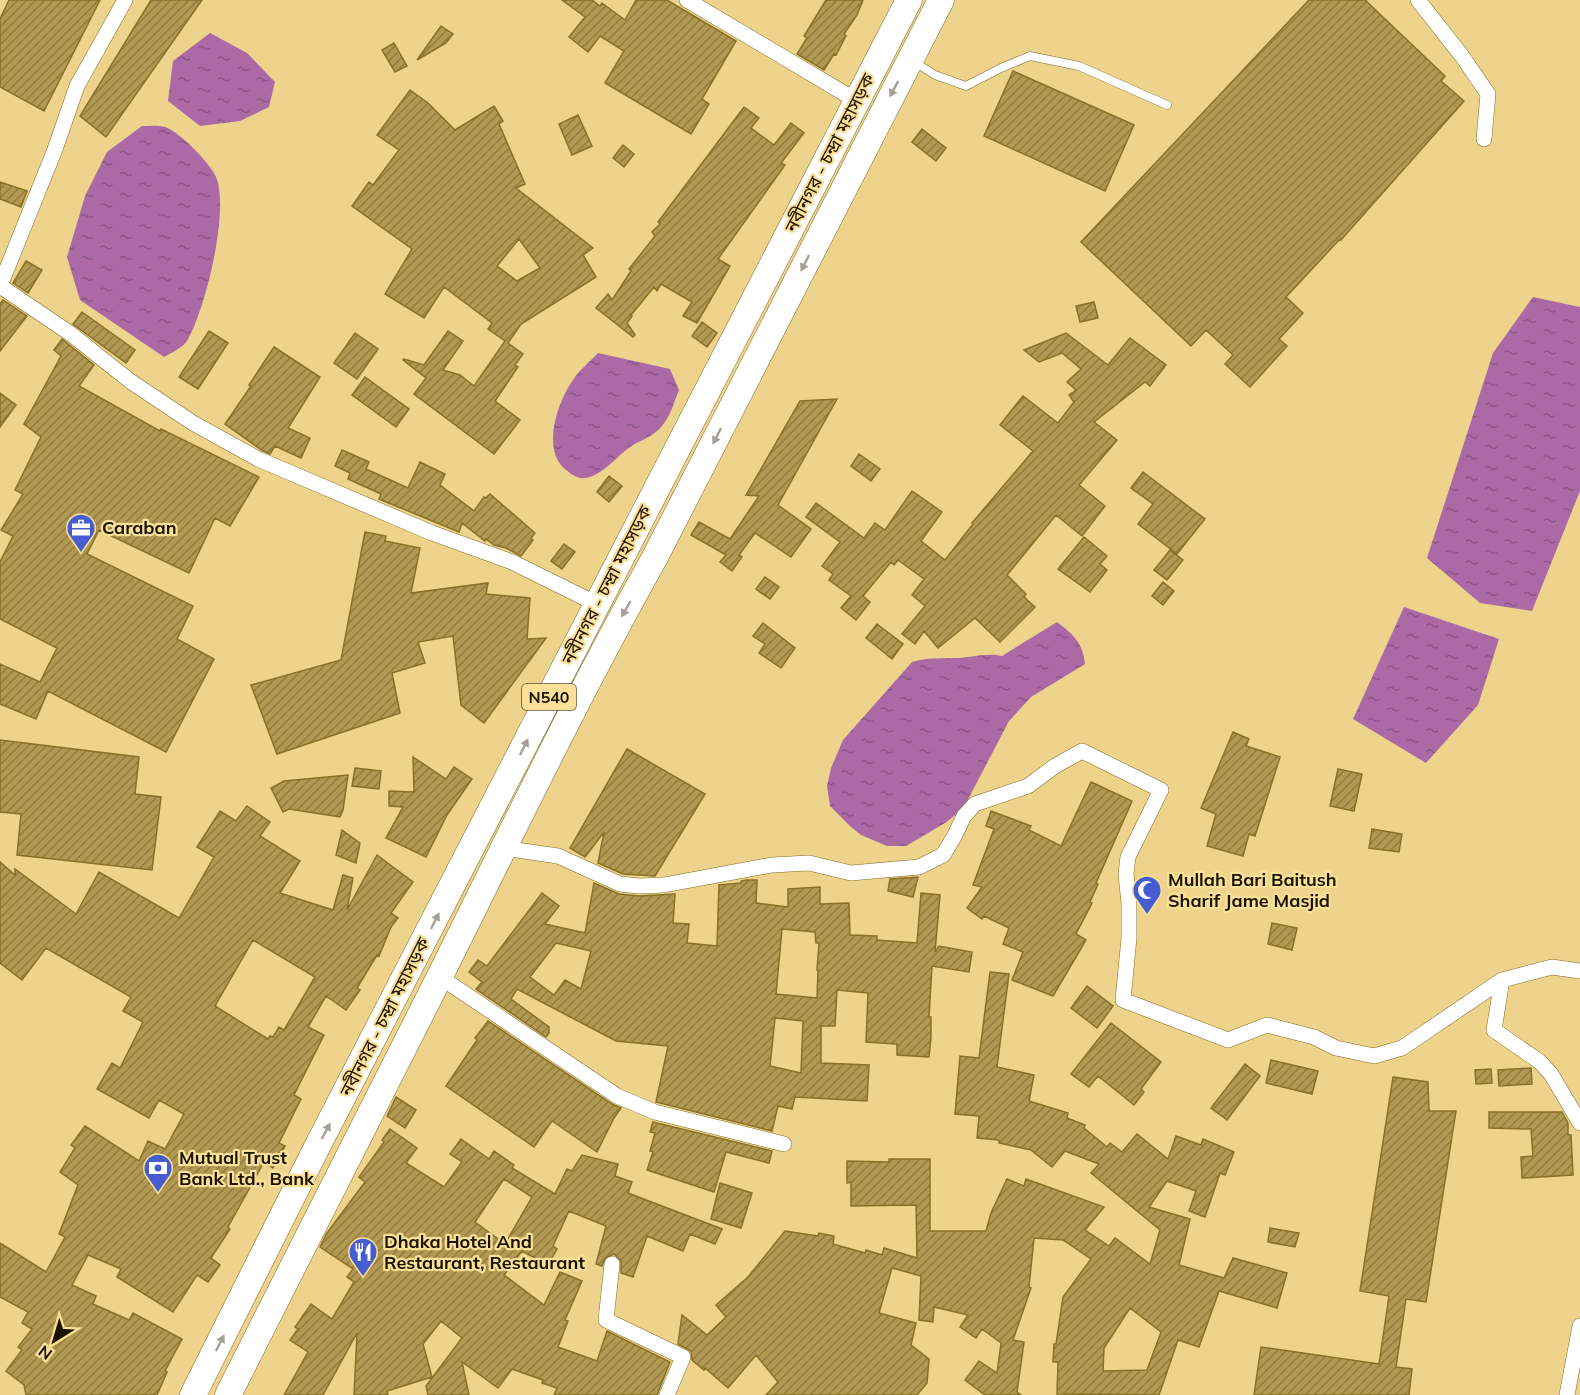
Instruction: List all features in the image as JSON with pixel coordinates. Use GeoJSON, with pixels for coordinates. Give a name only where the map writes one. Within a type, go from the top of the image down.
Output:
{"type":"FeatureCollection","features":[{"type":"Feature","properties":{"kind":"highway","name":"নবীনগর - চন্দ্রা মহাসড়ক"},"geometry":{"type":"LineString","coordinates":[[193,1395],[324,1134],[909,0]]}},
{"type":"Feature","properties":{"kind":"highway","name":"নবীনগর - চন্দ্রা মহাসড়ক"},"geometry":{"type":"LineString","coordinates":[[228,1395],[440,977],[502,848],[654,559],[941,0]]}},
{"type":"Feature","properties":{"kind":"street"},"geometry":{"type":"LineString","coordinates":[[125,0],[77,86],[54,152],[0,286],[71,334],[130,381],[193,423],[258,459],[432,533],[512,562],[597,604]]}},
{"type":"Feature","properties":{"kind":"street"},"geometry":{"type":"LineString","coordinates":[[687,0],[857,101]]}},
{"type":"Feature","properties":{"kind":"street"},"geometry":{"type":"LineString","coordinates":[[1418,0],[1462,56],[1488,94],[1484,139]]}},
{"type":"Feature","properties":{"kind":"street"},"geometry":{"type":"LineString","coordinates":[[502,848],[558,856],[620,884],[639,886],[664,885],[772,865],[809,863],[851,873],[919,867],[943,855],[963,816],[975,804],[1029,786],[1055,766],[1082,752],[1161,790],[1128,857],[1126,874],[1129,938],[1123,999],[1228,1040],[1267,1025],[1314,1037],[1336,1048],[1374,1056],[1402,1048],[1502,980],[1552,967],[1580,971]]}},
{"type":"Feature","properties":{"kind":"street"},"geometry":{"type":"LineString","coordinates":[[440,977],[617,1096],[655,1112],[784,1144]]}},
{"type":"Feature","properties":{"kind":"street"},"geometry":{"type":"LineString","coordinates":[[1502,980],[1494,1030],[1540,1062],[1551,1074],[1580,1122]]}},
{"type":"Feature","properties":{"kind":"street"},"geometry":{"type":"LineString","coordinates":[[612,1264],[606,1320],[683,1357],[667,1395]]}},
{"type":"Feature","properties":{"kind":"street"},"geometry":{"type":"LineString","coordinates":[[1567,1395],[1580,1326]]}},
{"type":"Feature","properties":{"kind":"lane"},"geometry":{"type":"LineString","coordinates":[[909,59],[935,75],[966,86],[1030,56],[1079,66],[1167,105]]}},
{"type":"Feature","properties":{"kind":"water"},"geometry":{"type":"Polygon","coordinates":[[[210,33],[247,53],[275,82],[269,107],[240,121],[200,126],[168,101],[173,61],[210,33]]]}},
{"type":"Feature","properties":{"kind":"water"},"geometry":{"type":"Polygon","coordinates":[[[142,126],[165,127],[186,141],[213,171],[220,192],[214,260],[201,307],[187,341],[164,357],[80,300],[67,257],[85,196],[107,152],[142,126]]]}},
{"type":"Feature","properties":{"kind":"water"},"geometry":{"type":"Polygon","coordinates":[[[1533,297],[1580,307],[1580,491],[1532,611],[1480,603],[1427,558],[1493,353],[1533,297]]]}},
{"type":"Feature","properties":{"kind":"water"},"geometry":{"type":"Polygon","coordinates":[[[598,353],[670,369],[679,390],[669,415],[658,430],[630,447],[597,474],[582,478],[570,473],[558,460],[554,450],[554,425],[567,389],[578,373],[598,353]]]}},
{"type":"Feature","properties":{"kind":"water"},"geometry":{"type":"Polygon","coordinates":[[[1404,607],[1499,639],[1478,705],[1426,763],[1353,719],[1404,607]]]}},
{"type":"Feature","properties":{"kind":"water"},"geometry":{"type":"Polygon","coordinates":[[[1057,622],[1076,640],[1082,650],[1085,664],[1031,697],[1009,721],[963,809],[945,823],[906,846],[887,846],[861,835],[830,806],[827,786],[831,768],[843,740],[912,662],[984,655],[1002,656],[1057,622]]]}},
{"type":"Feature","properties":{"kind":"building"},"geometry":{"type":"Polygon","coordinates":[[[9,0],[100,0],[44,111],[0,87],[0,19],[9,0]]]}},
{"type":"Feature","properties":{"kind":"building"},"geometry":{"type":"Polygon","coordinates":[[[151,0],[202,0],[106,137],[80,116],[151,0]]]}},
{"type":"Feature","properties":{"kind":"building"},"geometry":{"type":"Polygon","coordinates":[[[562,0],[592,0],[600,6],[602,3],[625,20],[636,0],[667,0],[736,41],[702,99],[709,104],[691,134],[605,83],[624,51],[600,36],[588,52],[569,37],[585,17],[562,0]]]}},
{"type":"Feature","properties":{"kind":"building"},"geometry":{"type":"Polygon","coordinates":[[[826,0],[863,0],[857,15],[844,34],[846,36],[836,55],[834,54],[824,70],[797,54],[807,38],[804,36],[826,0]]]}},
{"type":"Feature","properties":{"kind":"building"},"geometry":{"type":"Polygon","coordinates":[[[1309,0],[1365,0],[1445,76],[1441,81],[1464,101],[1341,240],[1286,297],[1303,313],[1279,339],[1287,346],[1250,387],[1225,364],[1233,355],[1206,330],[1191,346],[1081,242],[1309,0]]]}},
{"type":"Feature","properties":{"kind":"building"},"geometry":{"type":"Polygon","coordinates":[[[441,26],[453,34],[446,43],[417,60],[441,26]]]}},
{"type":"Feature","properties":{"kind":"building"},"geometry":{"type":"Polygon","coordinates":[[[394,43],[407,66],[395,72],[382,50],[394,43]]]}},
{"type":"Feature","properties":{"kind":"building"},"geometry":{"type":"Polygon","coordinates":[[[1013,71],[1134,125],[1105,191],[984,136],[1013,71]]]}},
{"type":"Feature","properties":{"kind":"building"},"geometry":{"type":"Polygon","coordinates":[[[410,90],[428,103],[455,130],[494,106],[503,121],[499,124],[525,184],[516,188],[593,248],[583,255],[596,277],[521,324],[508,343],[523,354],[515,365],[518,367],[495,401],[520,420],[494,454],[414,394],[426,378],[403,360],[424,365],[448,331],[463,341],[443,370],[460,375],[474,386],[505,341],[488,329],[492,323],[444,287],[424,318],[385,294],[412,249],[352,206],[369,182],[373,185],[399,150],[377,135],[410,90]],[[519,239],[497,266],[517,281],[540,268],[519,239]]]}},
{"type":"Feature","properties":{"kind":"building"},"geometry":{"type":"Polygon","coordinates":[[[744,107],[759,118],[751,128],[774,145],[791,123],[804,133],[781,163],[785,165],[718,259],[730,266],[697,323],[683,316],[692,302],[661,284],[657,291],[654,287],[631,315],[627,323],[635,335],[633,337],[596,308],[608,294],[612,300],[631,271],[629,269],[655,236],[652,232],[660,224],[658,222],[744,107]]]}},
{"type":"Feature","properties":{"kind":"building"},"geometry":{"type":"Polygon","coordinates":[[[578,115],[592,146],[572,155],[559,124],[578,115]]]}},
{"type":"Feature","properties":{"kind":"building"},"geometry":{"type":"Polygon","coordinates":[[[922,129],[946,148],[936,161],[912,142],[922,129]]]}},
{"type":"Feature","properties":{"kind":"building"},"geometry":{"type":"Polygon","coordinates":[[[623,145],[634,154],[624,167],[613,158],[623,145]]]}},
{"type":"Feature","properties":{"kind":"building"},"geometry":{"type":"Polygon","coordinates":[[[0,182],[27,191],[21,207],[0,199],[0,182]]]}},
{"type":"Feature","properties":{"kind":"building"},"geometry":{"type":"Polygon","coordinates":[[[26,261],[42,270],[28,293],[13,283],[26,261]]]}},
{"type":"Feature","properties":{"kind":"building"},"geometry":{"type":"Polygon","coordinates":[[[3,300],[27,316],[0,351],[0,304],[3,300]]]}},
{"type":"Feature","properties":{"kind":"building"},"geometry":{"type":"Polygon","coordinates":[[[1094,302],[1098,318],[1080,322],[1076,306],[1094,302]]]}},
{"type":"Feature","properties":{"kind":"building"},"geometry":{"type":"Polygon","coordinates":[[[82,312],[135,350],[126,363],[73,324],[82,312]]]}},
{"type":"Feature","properties":{"kind":"building"},"geometry":{"type":"Polygon","coordinates":[[[702,322],[717,333],[707,347],[692,336],[702,322]]]}},
{"type":"Feature","properties":{"kind":"building"},"geometry":{"type":"Polygon","coordinates":[[[209,331],[228,343],[198,389],[179,377],[209,331]]]}},
{"type":"Feature","properties":{"kind":"building"},"geometry":{"type":"Polygon","coordinates":[[[355,333],[378,349],[357,379],[334,363],[355,333]]]}},
{"type":"Feature","properties":{"kind":"building"},"geometry":{"type":"Polygon","coordinates":[[[1066,333],[1108,365],[1130,338],[1166,365],[1150,386],[1145,382],[1094,422],[1117,440],[1079,485],[1105,506],[1082,536],[1056,515],[1007,575],[1035,607],[1000,642],[975,618],[938,648],[924,631],[915,644],[902,634],[925,606],[912,595],[924,579],[898,560],[894,565],[891,562],[863,596],[870,602],[856,620],[841,608],[851,596],[829,580],[833,574],[822,566],[840,542],[806,517],[816,503],[864,538],[875,523],[885,530],[912,491],[942,512],[921,541],[945,560],[972,523],[1033,451],[1000,425],[1023,396],[1058,423],[1074,402],[1069,395],[1076,390],[1067,382],[1081,369],[1062,353],[1039,362],[1024,350],[1066,333]]]}},
{"type":"Feature","properties":{"kind":"building"},"geometry":{"type":"Polygon","coordinates":[[[62,339],[94,365],[79,386],[160,431],[161,429],[259,477],[230,526],[215,518],[189,573],[99,530],[87,554],[193,606],[177,639],[214,659],[166,752],[48,691],[36,719],[0,704],[0,664],[40,682],[57,648],[0,619],[0,562],[13,536],[1,530],[23,494],[15,490],[41,437],[24,424],[61,356],[54,350],[62,339]]]}},
{"type":"Feature","properties":{"kind":"building"},"geometry":{"type":"Polygon","coordinates":[[[274,347],[320,377],[288,428],[310,438],[301,458],[275,446],[270,454],[263,451],[225,424],[274,347]]]}},
{"type":"Feature","properties":{"kind":"building"},"geometry":{"type":"Polygon","coordinates":[[[365,377],[409,409],[396,427],[352,395],[365,377]]]}},
{"type":"Feature","properties":{"kind":"building"},"geometry":{"type":"Polygon","coordinates":[[[0,393],[16,405],[0,427],[0,393]]]}},
{"type":"Feature","properties":{"kind":"building"},"geometry":{"type":"Polygon","coordinates":[[[837,399],[778,505],[811,529],[791,557],[755,533],[739,555],[742,557],[732,571],[720,562],[726,555],[691,535],[699,522],[730,539],[759,496],[746,495],[800,401],[837,399]]]}},
{"type":"Feature","properties":{"kind":"building"},"geometry":{"type":"Polygon","coordinates":[[[342,450],[369,462],[366,469],[408,488],[420,462],[445,474],[440,485],[474,511],[484,497],[490,494],[535,533],[531,538],[533,540],[521,556],[494,545],[486,539],[485,541],[462,523],[459,532],[379,499],[381,494],[348,479],[350,473],[335,466],[342,450]]]}},
{"type":"Feature","properties":{"kind":"building"},"geometry":{"type":"Polygon","coordinates":[[[859,454],[880,469],[871,481],[851,466],[859,454]]]}},
{"type":"Feature","properties":{"kind":"building"},"geometry":{"type":"Polygon","coordinates":[[[1143,472],[1205,519],[1177,554],[1138,524],[1153,504],[1131,488],[1143,472]]]}},
{"type":"Feature","properties":{"kind":"building"},"geometry":{"type":"Polygon","coordinates":[[[609,476],[622,486],[609,502],[597,492],[609,476]]]}},
{"type":"Feature","properties":{"kind":"building"},"geometry":{"type":"Polygon","coordinates":[[[365,532],[386,536],[385,541],[420,548],[411,593],[488,583],[486,594],[530,598],[527,639],[546,638],[484,723],[461,705],[453,636],[418,642],[425,663],[392,673],[400,713],[277,754],[251,685],[341,660],[365,532]]]}},
{"type":"Feature","properties":{"kind":"building"},"geometry":{"type":"Polygon","coordinates":[[[1084,537],[1107,556],[1100,564],[1107,570],[1090,592],[1058,569],[1084,537]]]}},
{"type":"Feature","properties":{"kind":"building"},"geometry":{"type":"Polygon","coordinates":[[[564,544],[575,552],[562,569],[551,561],[564,544]]]}},
{"type":"Feature","properties":{"kind":"building"},"geometry":{"type":"Polygon","coordinates":[[[1170,550],[1183,560],[1167,580],[1154,570],[1170,550]]]}},
{"type":"Feature","properties":{"kind":"building"},"geometry":{"type":"Polygon","coordinates":[[[765,577],[779,587],[770,599],[756,589],[765,577]]]}},
{"type":"Feature","properties":{"kind":"building"},"geometry":{"type":"Polygon","coordinates":[[[1163,582],[1174,591],[1163,605],[1152,596],[1163,582]]]}},
{"type":"Feature","properties":{"kind":"building"},"geometry":{"type":"Polygon","coordinates":[[[763,623],[795,648],[781,668],[759,653],[765,644],[753,636],[763,623]]]}},
{"type":"Feature","properties":{"kind":"building"},"geometry":{"type":"Polygon","coordinates":[[[877,624],[903,644],[892,659],[866,638],[877,624]]]}},
{"type":"Feature","properties":{"kind":"building"},"geometry":{"type":"Polygon","coordinates":[[[1233,732],[1249,739],[1246,746],[1280,757],[1255,836],[1249,834],[1243,856],[1207,846],[1216,814],[1201,808],[1233,732]]]}},
{"type":"Feature","properties":{"kind":"building"},"geometry":{"type":"Polygon","coordinates":[[[0,740],[139,757],[135,794],[161,797],[152,870],[17,855],[21,814],[0,812],[0,740]]]}},
{"type":"Feature","properties":{"kind":"building"},"geometry":{"type":"Polygon","coordinates":[[[627,749],[705,794],[655,876],[623,874],[598,863],[604,832],[585,857],[570,848],[627,749]]]}},
{"type":"Feature","properties":{"kind":"building"},"geometry":{"type":"Polygon","coordinates":[[[413,757],[446,779],[454,767],[472,779],[447,815],[426,857],[386,838],[403,807],[389,806],[389,791],[414,792],[413,757]]]}},
{"type":"Feature","properties":{"kind":"building"},"geometry":{"type":"Polygon","coordinates":[[[355,768],[381,771],[379,789],[352,786],[355,768]]]}},
{"type":"Feature","properties":{"kind":"building"},"geometry":{"type":"Polygon","coordinates":[[[1338,769],[1362,774],[1354,811],[1330,806],[1338,769]]]}},
{"type":"Feature","properties":{"kind":"building"},"geometry":{"type":"Polygon","coordinates":[[[348,775],[340,817],[289,809],[283,812],[271,788],[284,781],[348,775]]]}},
{"type":"Feature","properties":{"kind":"building"},"geometry":{"type":"Polygon","coordinates":[[[1091,782],[1132,801],[1096,883],[1098,884],[1090,902],[1092,903],[1076,934],[1086,940],[1053,996],[1012,980],[1023,952],[1003,944],[1009,928],[984,916],[982,919],[967,908],[982,887],[973,885],[994,829],[986,826],[991,811],[1031,826],[1029,830],[1061,846],[1091,782]]]}},
{"type":"Feature","properties":{"kind":"building"},"geometry":{"type":"Polygon","coordinates":[[[247,806],[270,822],[260,836],[300,861],[280,893],[333,910],[343,875],[353,878],[347,910],[377,855],[413,882],[391,913],[398,918],[391,927],[379,956],[377,955],[357,988],[360,990],[346,1010],[326,996],[308,1027],[324,1035],[294,1095],[301,1099],[279,1143],[285,1146],[273,1168],[264,1162],[228,1227],[230,1229],[211,1258],[220,1265],[208,1282],[197,1275],[173,1312],[117,1277],[121,1269],[88,1255],[72,1285],[96,1296],[93,1304],[129,1320],[133,1313],[182,1339],[165,1371],[167,1372],[157,1395],[26,1395],[24,1385],[6,1371],[22,1350],[18,1347],[32,1329],[22,1323],[28,1312],[0,1297],[0,1243],[46,1272],[65,1237],[59,1234],[78,1185],[60,1172],[75,1148],[71,1145],[85,1126],[139,1161],[148,1141],[165,1149],[184,1114],[159,1100],[149,1118],[97,1089],[112,1063],[120,1068],[143,1022],[123,1011],[131,997],[46,948],[22,980],[0,963],[0,862],[15,875],[15,869],[76,914],[99,872],[179,918],[214,857],[197,847],[220,811],[236,821],[247,806]],[[253,940],[215,1006],[268,1039],[270,1036],[273,1037],[279,1027],[284,1030],[315,977],[253,940]]]}},
{"type":"Feature","properties":{"kind":"building"},"geometry":{"type":"Polygon","coordinates":[[[1372,829],[1402,834],[1399,852],[1369,848],[1372,829]]]}},
{"type":"Feature","properties":{"kind":"building"},"geometry":{"type":"Polygon","coordinates":[[[342,830],[360,843],[356,863],[336,855],[342,830]]]}},
{"type":"Feature","properties":{"kind":"building"},"geometry":{"type":"Polygon","coordinates":[[[918,877],[913,897],[888,891],[890,879],[918,877]]]}},
{"type":"Feature","properties":{"kind":"building"},"geometry":{"type":"Polygon","coordinates":[[[757,880],[756,903],[788,907],[788,889],[820,887],[820,904],[849,903],[850,935],[877,936],[877,940],[917,943],[921,893],[940,895],[935,952],[939,946],[972,952],[969,972],[932,966],[929,1057],[897,1055],[897,1044],[866,1042],[868,993],[837,990],[835,1026],[821,1026],[821,1063],[869,1065],[867,1101],[795,1097],[792,1109],[778,1106],[772,1131],[656,1102],[668,1046],[616,1041],[517,989],[511,999],[549,1027],[546,1037],[476,989],[482,982],[469,972],[478,960],[487,966],[542,893],[559,906],[545,924],[585,933],[594,883],[619,894],[639,896],[675,894],[673,923],[689,924],[687,943],[717,946],[719,885],[741,883],[741,881],[757,880]],[[782,929],[776,994],[817,998],[819,943],[816,943],[815,932],[782,929]],[[556,943],[530,977],[554,995],[565,980],[581,989],[591,951],[556,943]],[[775,1018],[770,1066],[801,1073],[803,1021],[775,1018]]]}},
{"type":"Feature","properties":{"kind":"building"},"geometry":{"type":"Polygon","coordinates":[[[1272,923],[1297,928],[1292,950],[1268,944],[1272,923]]]}},
{"type":"Feature","properties":{"kind":"building"},"geometry":{"type":"Polygon","coordinates":[[[990,972],[1009,974],[997,1067],[1034,1075],[1029,1101],[1068,1113],[1067,1118],[1085,1125],[1084,1128],[1107,1147],[1110,1143],[1122,1152],[1137,1134],[1168,1159],[1176,1136],[1201,1145],[1203,1139],[1234,1152],[1225,1175],[1220,1173],[1205,1217],[1189,1211],[1196,1191],[1167,1181],[1149,1207],[1190,1219],[1179,1265],[1224,1278],[1233,1258],[1287,1273],[1277,1308],[1219,1291],[1199,1347],[1178,1340],[1159,1395],[1057,1394],[1058,1362],[1053,1362],[1054,1344],[1056,1344],[1063,1297],[1091,1259],[1063,1240],[1034,1238],[1029,1287],[1031,1288],[1013,1340],[1024,1342],[1017,1392],[1021,1395],[985,1395],[965,1380],[979,1361],[997,1373],[1001,1343],[982,1329],[976,1338],[960,1327],[968,1315],[934,1307],[933,1322],[919,1320],[921,1276],[892,1268],[879,1313],[916,1323],[911,1345],[929,1359],[927,1383],[917,1395],[766,1395],[778,1382],[756,1355],[728,1388],[692,1360],[691,1351],[678,1344],[682,1315],[707,1335],[726,1317],[716,1305],[748,1277],[785,1231],[834,1236],[833,1244],[865,1253],[866,1250],[882,1255],[884,1248],[917,1258],[916,1205],[851,1206],[851,1182],[847,1183],[847,1161],[889,1162],[889,1159],[930,1159],[930,1231],[986,1231],[991,1213],[1007,1179],[1024,1186],[1026,1179],[1104,1207],[1085,1230],[1109,1246],[1115,1238],[1150,1264],[1160,1230],[1091,1173],[1099,1164],[1065,1151],[1052,1167],[1031,1150],[999,1143],[999,1140],[977,1138],[979,1116],[955,1114],[960,1056],[979,1058],[990,972]],[[1130,1308],[1104,1348],[1103,1371],[1147,1370],[1161,1332],[1130,1308]]]}},
{"type":"Feature","properties":{"kind":"building"},"geometry":{"type":"Polygon","coordinates":[[[1087,986],[1113,1006],[1097,1028],[1071,1008],[1087,986]]]}},
{"type":"Feature","properties":{"kind":"building"},"geometry":{"type":"Polygon","coordinates":[[[488,1021],[621,1108],[597,1152],[552,1121],[534,1147],[446,1086],[488,1021]]]}},
{"type":"Feature","properties":{"kind":"building"},"geometry":{"type":"Polygon","coordinates":[[[1111,1023],[1161,1062],[1141,1089],[1144,1092],[1134,1105],[1098,1076],[1089,1087],[1071,1074],[1111,1023]]]}},
{"type":"Feature","properties":{"kind":"building"},"geometry":{"type":"Polygon","coordinates":[[[1271,1060],[1318,1071],[1312,1094],[1266,1083],[1271,1060]]]}},
{"type":"Feature","properties":{"kind":"building"},"geometry":{"type":"Polygon","coordinates":[[[1245,1064],[1260,1076],[1227,1120],[1211,1108],[1245,1064]]]}},
{"type":"Feature","properties":{"kind":"building"},"geometry":{"type":"Polygon","coordinates":[[[1531,1068],[1532,1084],[1499,1086],[1498,1070],[1531,1068]]]}},
{"type":"Feature","properties":{"kind":"building"},"geometry":{"type":"Polygon","coordinates":[[[1491,1069],[1492,1083],[1476,1084],[1475,1070],[1491,1069]]]}},
{"type":"Feature","properties":{"kind":"building"},"geometry":{"type":"Polygon","coordinates":[[[1393,1077],[1428,1082],[1429,1111],[1456,1111],[1426,1302],[1406,1299],[1396,1367],[1412,1369],[1409,1395],[1254,1395],[1261,1347],[1379,1364],[1389,1296],[1360,1291],[1393,1077]]]}},
{"type":"Feature","properties":{"kind":"building"},"geometry":{"type":"Polygon","coordinates":[[[396,1097],[416,1110],[405,1128],[387,1116],[396,1097]]]}},
{"type":"Feature","properties":{"kind":"building"},"geometry":{"type":"Polygon","coordinates":[[[1489,1112],[1562,1112],[1568,1123],[1568,1135],[1571,1135],[1573,1175],[1522,1178],[1521,1157],[1533,1156],[1531,1129],[1489,1128],[1489,1112]]]}},
{"type":"Feature","properties":{"kind":"building"},"geometry":{"type":"Polygon","coordinates":[[[653,1122],[772,1151],[769,1163],[726,1152],[714,1192],[647,1170],[653,1152],[650,1151],[655,1133],[650,1132],[653,1122]]]}},
{"type":"Feature","properties":{"kind":"building"},"geometry":{"type":"Polygon","coordinates":[[[390,1129],[417,1148],[406,1163],[444,1187],[462,1162],[450,1154],[461,1139],[489,1159],[494,1151],[514,1165],[512,1168],[555,1194],[567,1169],[572,1171],[582,1155],[618,1164],[615,1176],[632,1182],[628,1193],[722,1229],[715,1244],[690,1234],[683,1251],[647,1236],[633,1277],[621,1273],[621,1261],[614,1254],[605,1258],[602,1266],[596,1264],[606,1226],[569,1211],[553,1246],[557,1249],[548,1265],[522,1251],[504,1275],[544,1305],[560,1272],[582,1281],[565,1320],[568,1321],[558,1347],[597,1361],[607,1331],[670,1362],[657,1395],[554,1395],[557,1388],[542,1383],[543,1380],[512,1369],[498,1388],[462,1362],[469,1395],[428,1395],[426,1386],[462,1338],[441,1321],[423,1344],[432,1377],[387,1391],[388,1395],[354,1395],[357,1333],[323,1395],[284,1395],[308,1352],[290,1340],[298,1329],[295,1327],[311,1304],[332,1319],[354,1282],[347,1277],[353,1269],[320,1247],[327,1233],[365,1182],[359,1177],[384,1142],[382,1140],[390,1129]],[[504,1179],[475,1222],[505,1244],[532,1197],[504,1179]]]}},
{"type":"Feature","properties":{"kind":"building"},"geometry":{"type":"Polygon","coordinates":[[[720,1183],[752,1193],[741,1228],[711,1219],[720,1183]]]}},
{"type":"Feature","properties":{"kind":"building"},"geometry":{"type":"Polygon","coordinates":[[[1270,1228],[1299,1233],[1295,1247],[1268,1242],[1270,1228]]]}},
{"type":"Feature","properties":{"kind":"place","name":"Caraban"},"geometry":{"type":"Point","coordinates":[81,554]}},
{"type":"Feature","properties":{"kind":"place","name":"Mullah Bari Baitush Sharif Jame Masjid"},"geometry":{"type":"Point","coordinates":[1147,916]}},
{"type":"Feature","properties":{"kind":"place","name":"Mutual Trust Bank Ltd., Bank"},"geometry":{"type":"Point","coordinates":[158,1194]}},
{"type":"Feature","properties":{"kind":"place","name":"Dhaka Hotel And Restaurant, Restaurant"},"geometry":{"type":"Point","coordinates":[363,1278]}}]}
